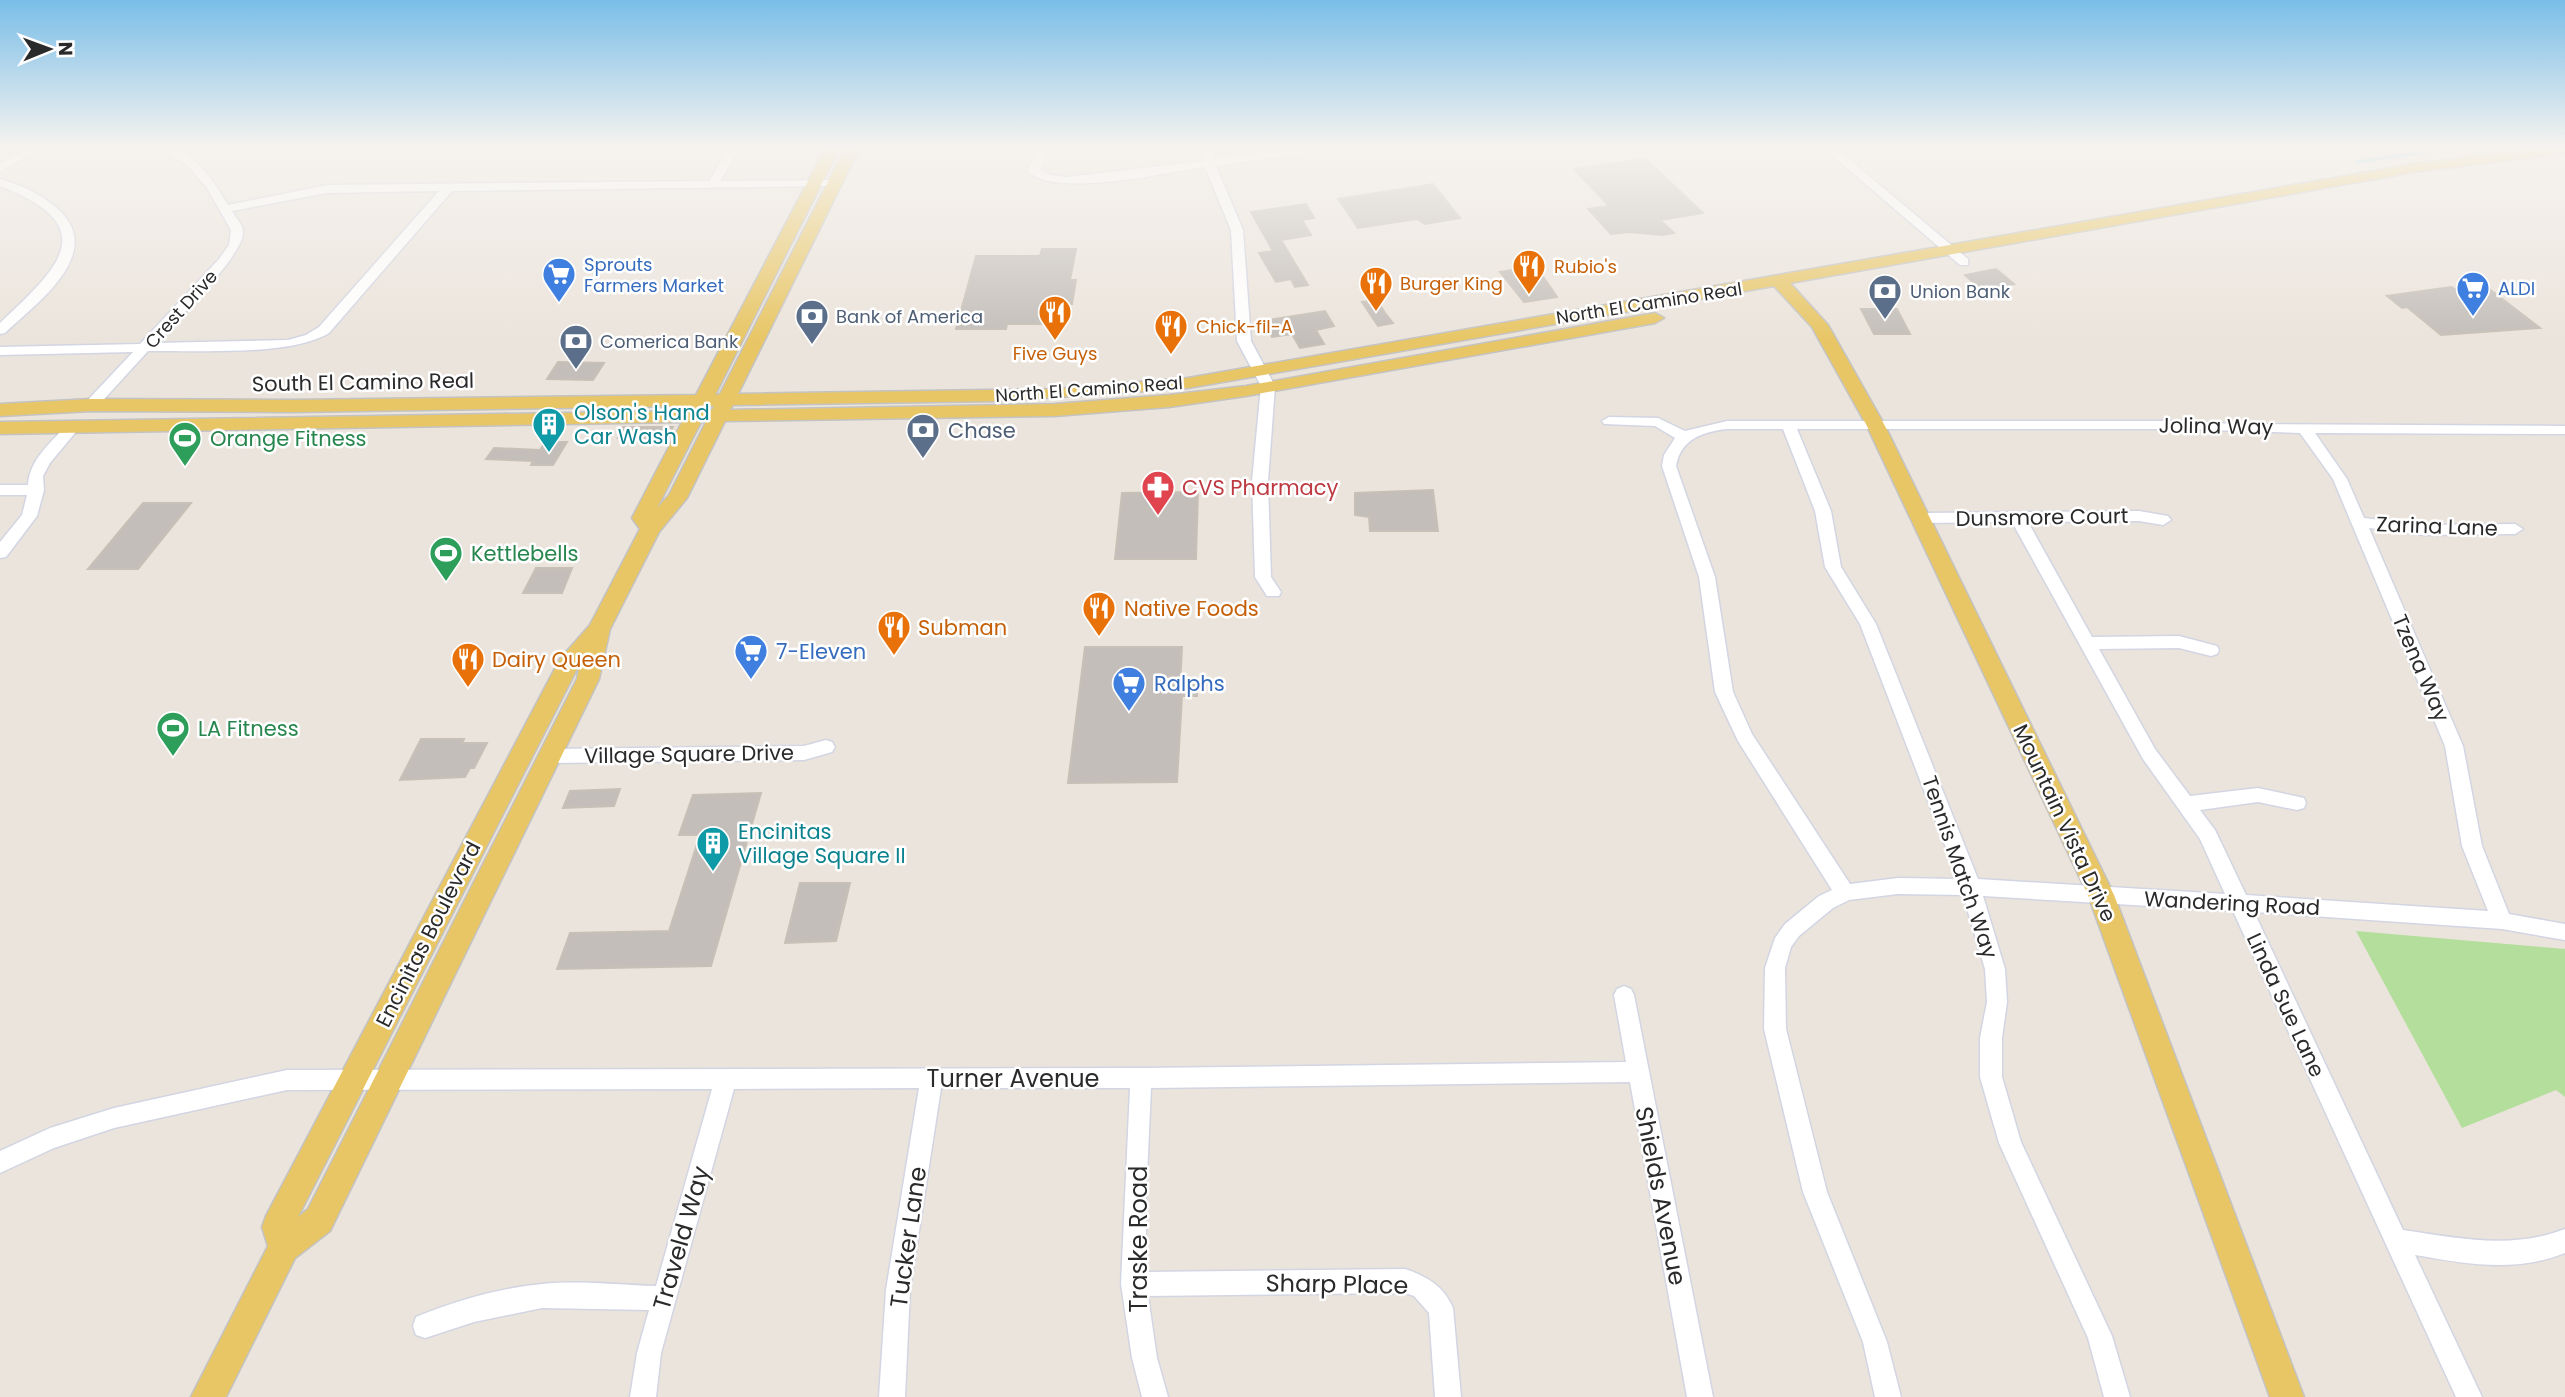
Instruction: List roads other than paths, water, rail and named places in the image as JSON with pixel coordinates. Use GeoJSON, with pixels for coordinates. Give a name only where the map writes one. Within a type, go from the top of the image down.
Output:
{"type":"FeatureCollection","features":[{"type":"Feature","properties":{"kind":"main road","name":"Encinitas Boulevard"},"geometry":{"type":"LineString","coordinates":[[650,529],[642,518],[801,210]]}},
{"type":"Feature","properties":{"kind":"main road","name":"Encinitas Boulevard"},"geometry":{"type":"LineString","coordinates":[[208,1397],[284,1247],[318,1220],[588,680],[599,629],[650,529],[677,498],[822,210]]}},
{"type":"Feature","properties":{"kind":"main road","name":"North El Camino Real"},"geometry":{"type":"LineString","coordinates":[[1957,257],[2174,210]]}},
{"type":"Feature","properties":{"kind":"main road","name":"North El Camino Real"},"geometry":{"type":"LineString","coordinates":[[723,408],[1055,394],[1206,381],[1264,379],[1422,360],[1784,287],[2255,210]]}},
{"type":"Feature","properties":{"kind":"main road"},"geometry":{"type":"LineString","coordinates":[[2101,237],[2108,229],[2150,220],[2153,214]]}},
{"type":"Feature","properties":{"kind":"main road"},"geometry":{"type":"LineString","coordinates":[[791,231],[801,234],[788,259],[791,273]]}},
{"type":"Feature","properties":{"kind":"main road","name":"North El Camino Real"},"geometry":{"type":"LineString","coordinates":[[723,408],[979,412],[1169,401],[1512,326],[1784,287]]}},
{"type":"Feature","properties":{"kind":"main road","name":"Mountain Vista Drive"},"geometry":{"type":"LineString","coordinates":[[1784,287],[1819,325],[1876,426],[2101,895],[2287,1397]]}},
{"type":"Feature","properties":{"kind":"main road"},"geometry":{"type":"LineString","coordinates":[[1422,360],[1436,351],[1504,337],[1512,326]]}},
{"type":"Feature","properties":{"kind":"main road"},"geometry":{"type":"LineString","coordinates":[[1090,407],[1107,395],[1186,387],[1206,381]]}},
{"type":"Feature","properties":{"kind":"main road"},"geometry":{"type":"LineString","coordinates":[[979,412],[988,403],[1045,400],[1055,394]]}},
{"type":"Feature","properties":{"kind":"main road"},"geometry":{"type":"LineString","coordinates":[[414,421],[428,414],[495,410],[516,403]]}},
{"type":"Feature","properties":{"kind":"main road","name":"South El Camino Real"},"geometry":{"type":"LineString","coordinates":[[0,410],[91,405],[516,403],[723,408]]}},
{"type":"Feature","properties":{"kind":"main road"},"geometry":{"type":"LineString","coordinates":[[0,417],[78,414],[91,405]]}},
{"type":"Feature","properties":{"kind":"main road","name":"South El Camino Real"},"geometry":{"type":"LineString","coordinates":[[0,428],[414,421],[699,408]]}},
{"type":"Feature","properties":{"kind":"main road","name":"Encinitas Boulevard"},"geometry":{"type":"LineString","coordinates":[[284,1247],[277,1227],[571,659],[599,629]]}},
{"type":"Feature","properties":{"kind":"street"},"geometry":{"type":"LineString","coordinates":[[0,330],[56,275],[66,259],[69,247],[65,222],[51,210]]}},
{"type":"Feature","properties":{"kind":"street","name":"Crest Drive"},"geometry":{"type":"LineString","coordinates":[[91,405],[223,262],[235,245],[237,230],[227,210]]}},
{"type":"Feature","properties":{"kind":"street"},"geometry":{"type":"LineString","coordinates":[[0,351],[288,344],[311,338],[324,330],[429,210]]}},
{"type":"Feature","properties":{"kind":"street"},"geometry":{"type":"LineString","coordinates":[[1229,210],[1237,230],[1244,341],[1264,379],[1260,481],[1263,577],[1273,593]]}},
{"type":"Feature","properties":{"kind":"street"},"geometry":{"type":"LineString","coordinates":[[1902,210],[1957,257]]}},
{"type":"Feature","properties":{"kind":"street"},"geometry":{"type":"LineString","coordinates":[[1609,421],[1658,422],[1685,437],[1670,454],[1669,466],[1707,577],[1724,692],[1744,736],[1845,893],[1826,902],[1801,921],[1782,944],[1775,968],[1775,1029],[1815,1192],[1875,1342],[1888,1397]]}},
{"type":"Feature","properties":{"kind":"street","name":"Jolina Way"},"geometry":{"type":"LineString","coordinates":[[1685,437],[1696,430],[1711,426],[1788,425],[2560,429]]}},
{"type":"Feature","properties":{"kind":"street","name":"Tennis Match Way"},"geometry":{"type":"LineString","coordinates":[[1788,425],[1823,511],[1833,567],[1868,624],[1971,887],[1995,969],[1997,1002],[1991,1038],[1991,1077],[2006,1130],[2099,1336],[2117,1397]]}},
{"type":"Feature","properties":{"kind":"street"},"geometry":{"type":"LineString","coordinates":[[0,553],[29,516],[36,490],[36,476],[43,461],[73,426]]}},
{"type":"Feature","properties":{"kind":"street","name":"Tzena Way"},"geometry":{"type":"LineString","coordinates":[[2304,428],[2340,479],[2454,746],[2472,846],[2502,921]]}},
{"type":"Feature","properties":{"kind":"street"},"geometry":{"type":"LineString","coordinates":[[0,490],[36,490]]}},
{"type":"Feature","properties":{"kind":"street","name":"Dunsmore Court"},"geometry":{"type":"LineString","coordinates":[[1921,518],[2139,516],[2163,520]]}},
{"type":"Feature","properties":{"kind":"street","name":"Linda Sue Lane"},"geometry":{"type":"LineString","coordinates":[[2017,517],[2149,754],[2208,835],[2469,1397]]}},
{"type":"Feature","properties":{"kind":"street","name":"Zarina Lane"},"geometry":{"type":"LineString","coordinates":[[2359,522],[2424,530],[2515,529]]}},
{"type":"Feature","properties":{"kind":"street"},"geometry":{"type":"LineString","coordinates":[[2087,643],[2179,642],[2211,650]]}},
{"type":"Feature","properties":{"kind":"street","name":"Village Square Drive"},"geometry":{"type":"LineString","coordinates":[[550,756],[804,753],[827,747]]}},
{"type":"Feature","properties":{"kind":"street"},"geometry":{"type":"LineString","coordinates":[[2187,804],[2258,795],[2297,803]]}},
{"type":"Feature","properties":{"kind":"street","name":"Wandering Road"},"geometry":{"type":"LineString","coordinates":[[1845,893],[1866,888],[1898,886],[1971,887],[2502,921],[2565,932]]}},
{"type":"Feature","properties":{"kind":"street","name":"Shields Avenue"},"geometry":{"type":"LineString","coordinates":[[1624,995],[1700,1397]]}},
{"type":"Feature","properties":{"kind":"street","name":"Turner Avenue"},"geometry":{"type":"LineString","coordinates":[[0,1162],[50,1139],[114,1118],[287,1080],[1141,1078],[1637,1072]]}},
{"type":"Feature","properties":{"kind":"street","name":"Tucker Lane"},"geometry":{"type":"LineString","coordinates":[[892,1397],[898,1290],[932,1078]]}},
{"type":"Feature","properties":{"kind":"street","name":"Traske Road"},"geometry":{"type":"LineString","coordinates":[[1141,1078],[1133,1284],[1138,1336],[1155,1397]]}},
{"type":"Feature","properties":{"kind":"street","name":"Traveld Way"},"geometry":{"type":"LineString","coordinates":[[643,1397],[649,1353],[726,1080]]}},
{"type":"Feature","properties":{"kind":"street"},"geometry":{"type":"LineString","coordinates":[[2395,1240],[2493,1253],[2547,1250],[2565,1241]]}},
{"type":"Feature","properties":{"kind":"street","name":"Sharp Place"},"geometry":{"type":"LineString","coordinates":[[1133,1284],[1405,1281],[1422,1287],[1441,1308],[1448,1397]]}},
{"type":"Feature","properties":{"kind":"street"},"geometry":{"type":"LineString","coordinates":[[425,1326],[474,1310],[541,1296],[664,1298]]}},
{"type":"Feature","properties":{"kind":"place","name":"Rubio's"},"geometry":{"type":"Point","coordinates":[1529,296]}},
{"type":"Feature","properties":{"kind":"place","name":"Sprouts Farmers Market"},"geometry":{"type":"Point","coordinates":[559,304]}},
{"type":"Feature","properties":{"kind":"place","name":"Burger King"},"geometry":{"type":"Point","coordinates":[1376,313]}},
{"type":"Feature","properties":{"kind":"place","name":"ALDI"},"geometry":{"type":"Point","coordinates":[2473,318]}},
{"type":"Feature","properties":{"kind":"place","name":"Union Bank"},"geometry":{"type":"Point","coordinates":[1885,321]}},
{"type":"Feature","properties":{"kind":"place","name":"Five Guys"},"geometry":{"type":"Point","coordinates":[1055,342]}},
{"type":"Feature","properties":{"kind":"place","name":"Bank of America"},"geometry":{"type":"Point","coordinates":[812,346]}},
{"type":"Feature","properties":{"kind":"place","name":"Chick-fil-A"},"geometry":{"type":"Point","coordinates":[1171,356]}},
{"type":"Feature","properties":{"kind":"place","name":"Comerica Bank"},"geometry":{"type":"Point","coordinates":[576,371]}},
{"type":"Feature","properties":{"kind":"place","name":"Olson's Hand Car Wash"},"geometry":{"type":"Point","coordinates":[549,454]}},
{"type":"Feature","properties":{"kind":"place","name":"Chase"},"geometry":{"type":"Point","coordinates":[923,460]}},
{"type":"Feature","properties":{"kind":"place","name":"Orange Fitness"},"geometry":{"type":"Point","coordinates":[185,468]}},
{"type":"Feature","properties":{"kind":"place","name":"CVS Pharmacy"},"geometry":{"type":"Point","coordinates":[1158,517]}},
{"type":"Feature","properties":{"kind":"place","name":"Kettlebells"},"geometry":{"type":"Point","coordinates":[446,583]}},
{"type":"Feature","properties":{"kind":"place","name":"Native Foods"},"geometry":{"type":"Point","coordinates":[1099,638]}},
{"type":"Feature","properties":{"kind":"place","name":"Subman"},"geometry":{"type":"Point","coordinates":[894,657]}},
{"type":"Feature","properties":{"kind":"place","name":"7-Eleven"},"geometry":{"type":"Point","coordinates":[751,681]}},
{"type":"Feature","properties":{"kind":"place","name":"Dairy Queen"},"geometry":{"type":"Point","coordinates":[468,689]}},
{"type":"Feature","properties":{"kind":"place","name":"Ralphs"},"geometry":{"type":"Point","coordinates":[1129,713]}},
{"type":"Feature","properties":{"kind":"place","name":"LA Fitness"},"geometry":{"type":"Point","coordinates":[173,758]}},
{"type":"Feature","properties":{"kind":"place","name":"Encinitas Village Square II"},"geometry":{"type":"Point","coordinates":[713,873]}}]}
